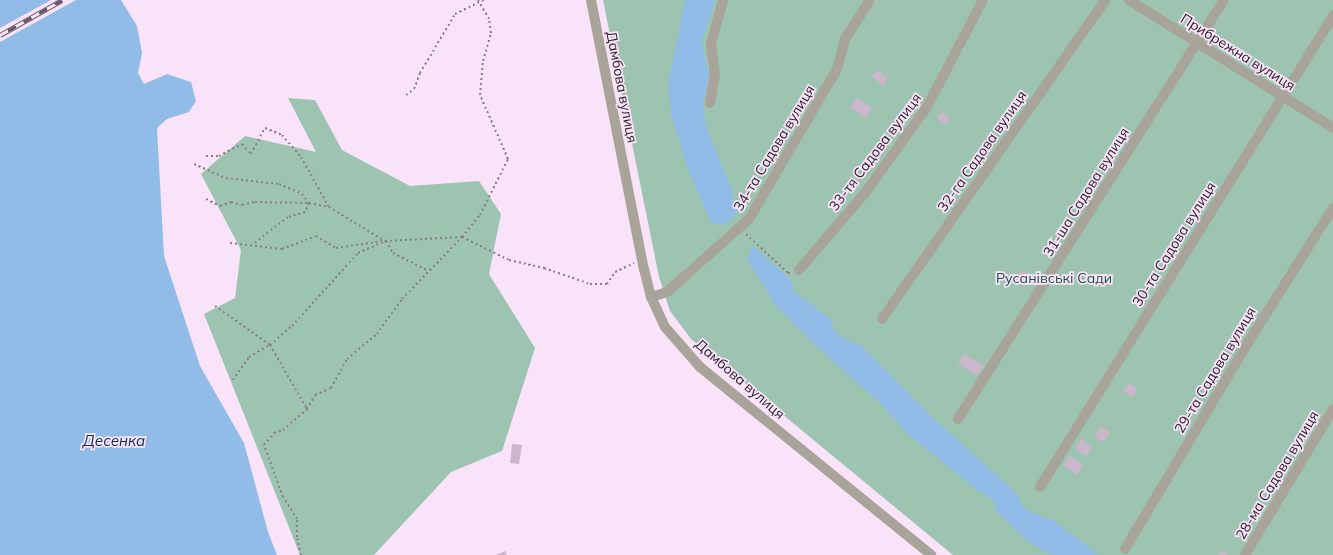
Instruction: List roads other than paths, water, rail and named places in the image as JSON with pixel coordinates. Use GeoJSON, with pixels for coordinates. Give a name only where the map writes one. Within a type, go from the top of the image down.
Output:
{"type":"FeatureCollection","features":[{"type":"Feature","properties":{"kind":"street","name":"Дамбова вулиця"},"geometry":{"type":"LineString","coordinates":[[591,0],[642,259],[651,297],[672,338],[700,367],[932,555]]}},
{"type":"Feature","properties":{"kind":"street"},"geometry":{"type":"LineString","coordinates":[[710,103],[715,74],[711,44],[723,0]]}},
{"type":"Feature","properties":{"kind":"street","name":"34-та Садова вулиця"},"geometry":{"type":"LineString","coordinates":[[651,297],[667,292],[741,228],[749,219],[837,69],[845,39],[870,0]]}},
{"type":"Feature","properties":{"kind":"street","name":"33-тя Садова вулиця"},"geometry":{"type":"LineString","coordinates":[[799,270],[865,193],[927,107],[983,0]]}},
{"type":"Feature","properties":{"kind":"street","name":"32-га Садова вулиця"},"geometry":{"type":"LineString","coordinates":[[882,319],[1105,0]]}},
{"type":"Feature","properties":{"kind":"street","name":"Прибрежна вулиця"},"geometry":{"type":"LineString","coordinates":[[1129,0],[1333,128]]}},
{"type":"Feature","properties":{"kind":"street","name":"31-ша Садова вулиця"},"geometry":{"type":"LineString","coordinates":[[958,419],[1224,0]]}},
{"type":"Feature","properties":{"kind":"street","name":"30-та Садова вулиця"},"geometry":{"type":"LineString","coordinates":[[1040,487],[1333,16]]}},
{"type":"Feature","properties":{"kind":"street","name":"29-та Садова вулиця"},"geometry":{"type":"LineString","coordinates":[[1125,549],[1247,344],[1333,208]]}},
{"type":"Feature","properties":{"kind":"street","name":"28-ма Садова вулиця"},"geometry":{"type":"LineString","coordinates":[[1245,555],[1333,409]]}},
{"type":"Feature","properties":{"kind":"water","name":"Десенка"},"geometry":{"type":"Polygon","coordinates":[[[0,0],[121,0],[137,26],[142,53],[138,73],[144,84],[167,74],[191,82],[196,101],[189,112],[167,119],[157,128],[164,256],[200,366],[244,443],[268,532],[277,555],[0,555],[0,0]]]}},
{"type":"Feature","properties":{"kind":"water"},"geometry":{"type":"Polygon","coordinates":[[[685,0],[715,0],[702,42],[709,75],[703,106],[707,130],[731,187],[737,213],[725,225],[711,223],[688,169],[671,114],[668,85],[685,0]]]}},
{"type":"Feature","properties":{"kind":"water"},"geometry":{"type":"Polygon","coordinates":[[[753,246],[793,282],[793,291],[832,320],[833,330],[848,341],[860,344],[932,417],[1015,492],[1026,510],[1054,521],[1099,555],[1051,555],[1029,542],[995,510],[995,502],[976,489],[909,435],[883,406],[814,344],[775,304],[747,259],[753,246]]]}},
{"type":"Feature","properties":{"kind":"railway"},"geometry":{"type":"LineString","coordinates":[[0,35],[62,0]]}},
{"type":"Feature","properties":{"kind":"park label","name":"Русанівські Сади"},"geometry":{"type":"Point","coordinates":[1054,278]}}]}
